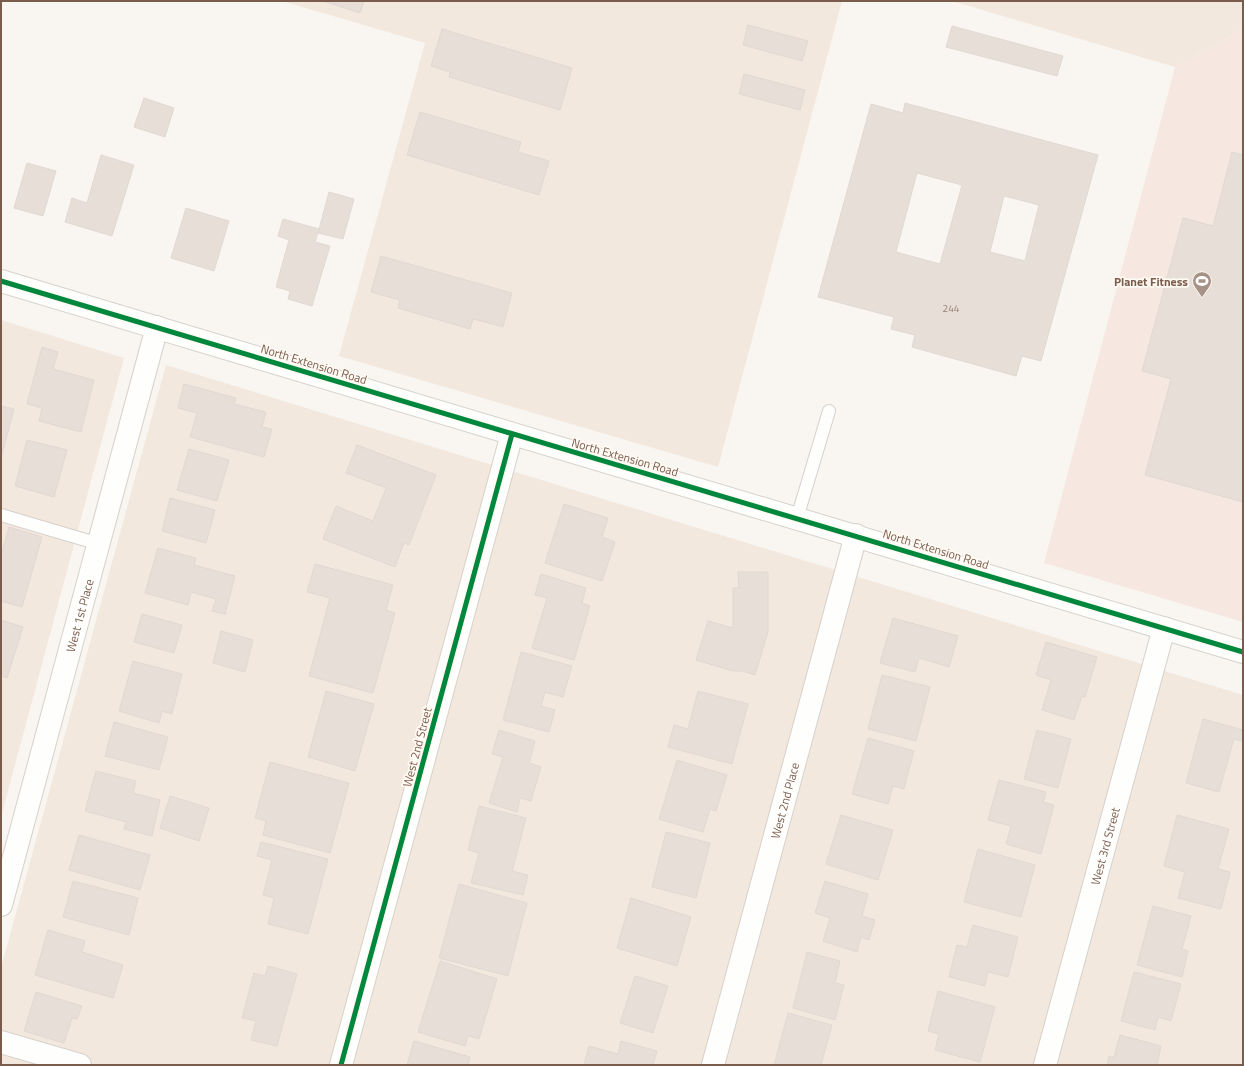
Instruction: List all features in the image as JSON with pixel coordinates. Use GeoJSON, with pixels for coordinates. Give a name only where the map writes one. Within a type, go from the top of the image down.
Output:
{"type":"FeatureCollection","features":[{"type":"Feature","properties":{"kind":"street","name":"North Extension Road"},"geometry":{"type":"LineString","coordinates":[[1,281],[856,535],[1243,652]]}},
{"type":"Feature","properties":{"kind":"street","name":"West 1st Place"},"geometry":{"type":"LineString","coordinates":[[1,904],[157,327]]}},
{"type":"Feature","properties":{"kind":"street","name":"West 2nd Street"},"geometry":{"type":"LineString","coordinates":[[342,1065],[512,434]]}},
{"type":"Feature","properties":{"kind":"street","name":"West 2nd Place"},"geometry":{"type":"LineString","coordinates":[[713,1065],[856,535]]}},
{"type":"Feature","properties":{"kind":"street","name":"West 3rd Street"},"geometry":{"type":"LineString","coordinates":[[1045,1065],[1164,628]]}},
{"type":"Feature","properties":{"kind":"street"},"geometry":{"type":"LineString","coordinates":[[1,1042],[80,1065]]}},
{"type":"Feature","properties":{"kind":"lane"},"geometry":{"type":"LineString","coordinates":[[797,518],[829,410]]}},
{"type":"Feature","properties":{"kind":"lane"},"geometry":{"type":"LineString","coordinates":[[1,515],[99,544]]}},
{"type":"Feature","properties":{"kind":"shaded area"},"geometry":{"type":"Polygon","coordinates":[[[282,1],[842,1],[718,467],[339,356],[425,43],[282,1]]]}},
{"type":"Feature","properties":{"kind":"shaded area"},"geometry":{"type":"Polygon","coordinates":[[[952,1],[1243,1],[1243,29],[1175,67],[952,1]]]}},
{"type":"Feature","properties":{"kind":"shaded area"},"geometry":{"type":"Polygon","coordinates":[[[1243,29],[1243,622],[1044,563],[1175,67],[1243,29]]]}},
{"type":"Feature","properties":{"kind":"shaded area"},"geometry":{"type":"Polygon","coordinates":[[[1,320],[124,358],[1,817],[1,320]]]}},
{"type":"Feature","properties":{"kind":"shaded area"},"geometry":{"type":"Polygon","coordinates":[[[166,365],[1243,695],[1243,1065],[1,1065],[1,968],[166,365]]]}},
{"type":"Feature","properties":{"kind":"building"},"geometry":{"type":"Polygon","coordinates":[[[323,1],[364,1],[360,13],[323,1]]]}},
{"type":"Feature","properties":{"kind":"building"},"geometry":{"type":"Polygon","coordinates":[[[748,25],[808,41],[802,61],[743,45],[748,25]]]}},
{"type":"Feature","properties":{"kind":"building"},"geometry":{"type":"Polygon","coordinates":[[[952,26],[1063,56],[1057,76],[946,47],[952,26]]]}},
{"type":"Feature","properties":{"kind":"building"},"geometry":{"type":"Polygon","coordinates":[[[442,29],[572,68],[560,110],[449,77],[450,72],[431,66],[442,29]]]}},
{"type":"Feature","properties":{"kind":"building"},"geometry":{"type":"Polygon","coordinates":[[[744,74],[805,90],[800,110],[739,94],[744,74]]]}},
{"type":"Feature","properties":{"kind":"building"},"geometry":{"type":"Polygon","coordinates":[[[144,98],[174,108],[165,137],[134,127],[144,98]]]}},
{"type":"Feature","properties":{"kind":"building"},"geometry":{"type":"Polygon","coordinates":[[[905,103],[1098,155],[1041,361],[1022,356],[1016,376],[912,347],[915,335],[891,329],[894,317],[818,297],[871,104],[903,113],[905,103]],[[917,173],[896,252],[940,264],[962,185],[917,173]],[[1004,196],[990,252],[1025,261],[1039,205],[1004,196]]]}},
{"type":"Feature","properties":{"kind":"building"},"geometry":{"type":"Polygon","coordinates":[[[420,112],[521,142],[518,152],[549,161],[539,195],[407,155],[420,112]]]}},
{"type":"Feature","properties":{"kind":"building","name":"Planet Fitness"},"geometry":{"type":"Polygon","coordinates":[[[1232,152],[1243,155],[1243,502],[1145,475],[1171,379],[1142,371],[1183,218],[1213,226],[1232,152]]]}},
{"type":"Feature","properties":{"kind":"building"},"geometry":{"type":"Polygon","coordinates":[[[101,155],[134,165],[112,236],[65,222],[72,198],[87,203],[101,155]]]}},
{"type":"Feature","properties":{"kind":"building"},"geometry":{"type":"Polygon","coordinates":[[[27,163],[56,171],[43,216],[14,208],[27,163]]]}},
{"type":"Feature","properties":{"kind":"building"},"geometry":{"type":"Polygon","coordinates":[[[329,192],[354,199],[343,239],[318,233],[329,192]]]}},
{"type":"Feature","properties":{"kind":"building"},"geometry":{"type":"Polygon","coordinates":[[[186,208],[229,221],[214,271],[171,258],[186,208]]]}},
{"type":"Feature","properties":{"kind":"building"},"geometry":{"type":"Polygon","coordinates":[[[283,219],[319,229],[315,242],[330,246],[312,306],[288,299],[290,291],[276,287],[289,240],[278,236],[283,219]]]}},
{"type":"Feature","properties":{"kind":"building"},"geometry":{"type":"Polygon","coordinates":[[[381,256],[512,293],[503,327],[473,319],[470,329],[398,308],[400,300],[371,292],[381,256]]]}},
{"type":"Feature","properties":{"kind":"building"},"geometry":{"type":"Polygon","coordinates":[[[42,347],[58,352],[53,369],[94,380],[81,432],[39,421],[42,408],[27,404],[42,347]]]}},
{"type":"Feature","properties":{"kind":"building"},"geometry":{"type":"Polygon","coordinates":[[[184,384],[236,398],[234,404],[266,412],[262,427],[272,429],[264,457],[190,437],[197,413],[178,408],[184,384]]]}},
{"type":"Feature","properties":{"kind":"building"},"geometry":{"type":"Polygon","coordinates":[[[1,406],[14,409],[1,458],[1,406]]]}},
{"type":"Feature","properties":{"kind":"building"},"geometry":{"type":"Polygon","coordinates":[[[27,440],[67,450],[54,497],[15,486],[27,440]]]}},
{"type":"Feature","properties":{"kind":"building"},"geometry":{"type":"Polygon","coordinates":[[[357,445],[436,475],[409,545],[404,543],[395,567],[323,539],[336,506],[373,521],[386,488],[346,473],[357,445]]]}},
{"type":"Feature","properties":{"kind":"building"},"geometry":{"type":"Polygon","coordinates":[[[189,449],[229,460],[217,501],[177,490],[189,449]]]}},
{"type":"Feature","properties":{"kind":"building"},"geometry":{"type":"Polygon","coordinates":[[[170,498],[215,510],[206,543],[162,531],[170,498]]]}},
{"type":"Feature","properties":{"kind":"building"},"geometry":{"type":"Polygon","coordinates":[[[564,504],[608,518],[602,537],[615,542],[602,581],[545,563],[564,504]]]}},
{"type":"Feature","properties":{"kind":"building"},"geometry":{"type":"Polygon","coordinates":[[[9,527],[42,537],[22,607],[1,601],[1,556],[9,527]]]}},
{"type":"Feature","properties":{"kind":"building"},"geometry":{"type":"Polygon","coordinates":[[[158,548],[196,558],[194,565],[235,576],[225,614],[212,611],[216,599],[191,592],[188,605],[145,593],[158,548]]]}},
{"type":"Feature","properties":{"kind":"building"},"geometry":{"type":"Polygon","coordinates":[[[315,564],[393,585],[386,610],[395,613],[373,693],[309,676],[330,598],[307,592],[315,564]]]}},
{"type":"Feature","properties":{"kind":"building"},"geometry":{"type":"Polygon","coordinates":[[[738,572],[768,572],[768,632],[755,675],[742,671],[733,671],[696,660],[708,621],[733,628],[733,588],[739,588],[738,572]]]}},
{"type":"Feature","properties":{"kind":"building"},"geometry":{"type":"Polygon","coordinates":[[[541,574],[586,588],[582,603],[590,606],[574,660],[532,648],[547,598],[535,595],[541,574]]]}},
{"type":"Feature","properties":{"kind":"building"},"geometry":{"type":"Polygon","coordinates":[[[142,614],[182,625],[174,653],[134,642],[142,614]]]}},
{"type":"Feature","properties":{"kind":"building"},"geometry":{"type":"Polygon","coordinates":[[[893,618],[958,636],[949,667],[919,658],[915,672],[880,663],[893,618]]]}},
{"type":"Feature","properties":{"kind":"building"},"geometry":{"type":"Polygon","coordinates":[[[1,620],[23,627],[7,678],[1,676],[1,620]]]}},
{"type":"Feature","properties":{"kind":"building"},"geometry":{"type":"Polygon","coordinates":[[[221,631],[253,640],[245,672],[213,663],[221,631]]]}},
{"type":"Feature","properties":{"kind":"building"},"geometry":{"type":"Polygon","coordinates":[[[1046,642],[1097,657],[1085,697],[1082,696],[1074,720],[1042,710],[1051,680],[1036,675],[1046,642]]]}},
{"type":"Feature","properties":{"kind":"building"},"geometry":{"type":"Polygon","coordinates":[[[521,652],[572,666],[563,697],[545,692],[541,706],[555,710],[549,732],[503,720],[521,652]]]}},
{"type":"Feature","properties":{"kind":"building"},"geometry":{"type":"Polygon","coordinates":[[[133,661],[182,674],[172,714],[162,711],[159,723],[119,711],[133,661]]]}},
{"type":"Feature","properties":{"kind":"building"},"geometry":{"type":"Polygon","coordinates":[[[882,675],[930,687],[916,741],[868,729],[882,675]]]}},
{"type":"Feature","properties":{"kind":"building"},"geometry":{"type":"Polygon","coordinates":[[[326,691],[374,704],[355,771],[308,757],[326,691]]]}},
{"type":"Feature","properties":{"kind":"building"},"geometry":{"type":"Polygon","coordinates":[[[698,691],[748,704],[732,764],[668,747],[674,725],[688,729],[698,691]]]}},
{"type":"Feature","properties":{"kind":"building"},"geometry":{"type":"Polygon","coordinates":[[[1203,719],[1243,730],[1242,741],[1234,739],[1219,792],[1186,783],[1203,719]]]}},
{"type":"Feature","properties":{"kind":"building"},"geometry":{"type":"Polygon","coordinates":[[[114,722],[168,737],[159,770],[105,756],[114,722]]]}},
{"type":"Feature","properties":{"kind":"building"},"geometry":{"type":"Polygon","coordinates":[[[499,730],[535,741],[529,763],[541,767],[531,801],[520,798],[517,812],[489,803],[503,757],[492,754],[499,730]]]}},
{"type":"Feature","properties":{"kind":"building"},"geometry":{"type":"Polygon","coordinates":[[[1037,730],[1071,739],[1058,788],[1024,779],[1037,730]]]}},
{"type":"Feature","properties":{"kind":"building"},"geometry":{"type":"Polygon","coordinates":[[[868,738],[914,751],[904,789],[893,786],[888,804],[852,794],[868,738]]]}},
{"type":"Feature","properties":{"kind":"building"},"geometry":{"type":"Polygon","coordinates":[[[677,760],[727,775],[716,811],[710,809],[703,832],[659,819],[677,760]]]}},
{"type":"Feature","properties":{"kind":"building"},"geometry":{"type":"Polygon","coordinates":[[[270,762],[349,783],[330,853],[263,835],[266,821],[255,818],[270,762]]]}},
{"type":"Feature","properties":{"kind":"building"},"geometry":{"type":"Polygon","coordinates":[[[96,771],[136,781],[133,793],[160,800],[152,836],[124,829],[126,822],[85,811],[96,771]]]}},
{"type":"Feature","properties":{"kind":"building"},"geometry":{"type":"Polygon","coordinates":[[[999,780],[1046,792],[1043,802],[1054,805],[1041,854],[1006,844],[1011,826],[988,820],[999,780]]]}},
{"type":"Feature","properties":{"kind":"building"},"geometry":{"type":"Polygon","coordinates":[[[170,796],[209,808],[199,841],[160,828],[170,796]]]}},
{"type":"Feature","properties":{"kind":"building"},"geometry":{"type":"Polygon","coordinates":[[[479,806],[526,818],[512,871],[528,875],[523,895],[471,883],[479,853],[468,850],[479,806]]]}},
{"type":"Feature","properties":{"kind":"building"},"geometry":{"type":"Polygon","coordinates":[[[841,815],[893,830],[878,880],[826,864],[841,815]]]}},
{"type":"Feature","properties":{"kind":"building"},"geometry":{"type":"Polygon","coordinates":[[[1177,815],[1229,829],[1218,869],[1230,872],[1221,909],[1178,898],[1185,872],[1164,866],[1177,815]]]}},
{"type":"Feature","properties":{"kind":"building"},"geometry":{"type":"Polygon","coordinates":[[[666,832],[710,843],[696,898],[652,887],[666,832]]]}},
{"type":"Feature","properties":{"kind":"building"},"geometry":{"type":"Polygon","coordinates":[[[79,835],[150,855],[140,890],[69,870],[79,835]]]}},
{"type":"Feature","properties":{"kind":"building"},"geometry":{"type":"Polygon","coordinates":[[[261,842],[328,859],[308,934],[268,924],[274,898],[263,895],[272,860],[257,856],[261,842]]]}},
{"type":"Feature","properties":{"kind":"building"},"geometry":{"type":"Polygon","coordinates":[[[978,849],[1035,865],[1021,917],[964,902],[978,849]]]}},
{"type":"Feature","properties":{"kind":"building"},"geometry":{"type":"Polygon","coordinates":[[[73,881],[138,898],[129,935],[63,917],[73,881]]]}},
{"type":"Feature","properties":{"kind":"building"},"geometry":{"type":"Polygon","coordinates":[[[825,881],[868,894],[862,916],[875,920],[869,940],[861,937],[857,952],[823,941],[830,918],[815,913],[825,881]]]}},
{"type":"Feature","properties":{"kind":"building"},"geometry":{"type":"Polygon","coordinates":[[[459,884],[527,903],[508,976],[439,958],[459,884]]]}},
{"type":"Feature","properties":{"kind":"building"},"geometry":{"type":"Polygon","coordinates":[[[631,898],[691,917],[677,966],[617,948],[631,898]]]}},
{"type":"Feature","properties":{"kind":"building"},"geometry":{"type":"Polygon","coordinates":[[[1153,906],[1191,916],[1182,949],[1188,951],[1182,977],[1137,965],[1153,906]]]}},
{"type":"Feature","properties":{"kind":"building"},"geometry":{"type":"Polygon","coordinates":[[[973,925],[1018,937],[1008,977],[988,972],[985,986],[949,977],[957,945],[967,947],[973,925]]]}},
{"type":"Feature","properties":{"kind":"building"},"geometry":{"type":"Polygon","coordinates":[[[48,930],[85,941],[82,952],[123,965],[113,998],[35,975],[48,930]]]}},
{"type":"Feature","properties":{"kind":"building"},"geometry":{"type":"Polygon","coordinates":[[[807,952],[840,961],[835,983],[844,985],[835,1020],[793,1008],[807,952]]]}},
{"type":"Feature","properties":{"kind":"building"},"geometry":{"type":"Polygon","coordinates":[[[440,961],[497,979],[479,1039],[468,1036],[465,1046],[418,1032],[440,961]]]}},
{"type":"Feature","properties":{"kind":"building"},"geometry":{"type":"Polygon","coordinates":[[[268,966],[297,974],[277,1046],[251,1040],[256,1021],[242,1018],[254,973],[265,976],[268,966]]]}},
{"type":"Feature","properties":{"kind":"building"},"geometry":{"type":"Polygon","coordinates":[[[1134,972],[1181,984],[1171,1021],[1158,1017],[1155,1030],[1121,1021],[1134,972]]]}},
{"type":"Feature","properties":{"kind":"building"},"geometry":{"type":"Polygon","coordinates":[[[635,976],[668,986],[653,1033],[620,1023],[635,976]]]}},
{"type":"Feature","properties":{"kind":"building"},"geometry":{"type":"Polygon","coordinates":[[[938,991],[995,1007],[980,1062],[935,1050],[939,1034],[928,1031],[938,991]]]}},
{"type":"Feature","properties":{"kind":"building"},"geometry":{"type":"Polygon","coordinates":[[[36,992],[82,1006],[77,1019],[72,1018],[64,1043],[24,1031],[36,992]]]}},
{"type":"Feature","properties":{"kind":"building"},"geometry":{"type":"Polygon","coordinates":[[[788,1013],[832,1025],[821,1065],[774,1065],[788,1013]]]}},
{"type":"Feature","properties":{"kind":"building"},"geometry":{"type":"Polygon","coordinates":[[[1120,1035],[1161,1046],[1157,1065],[1107,1065],[1109,1056],[1114,1057],[1120,1035]]]}},
{"type":"Feature","properties":{"kind":"building"},"geometry":{"type":"Polygon","coordinates":[[[414,1041],[470,1057],[468,1065],[407,1065],[414,1041]]]}},
{"type":"Feature","properties":{"kind":"building"},"geometry":{"type":"Polygon","coordinates":[[[621,1041],[657,1051],[653,1065],[584,1065],[589,1046],[618,1054],[621,1041]]]}},
{"type":"Feature","properties":{"kind":"cycle path"},"geometry":{"type":"LineString","coordinates":[[1,281],[1243,652]]}},
{"type":"Feature","properties":{"kind":"cycle path"},"geometry":{"type":"LineString","coordinates":[[341,1065],[512,434]]}},
{"type":"Feature","properties":{"kind":"place","name":"Planet Fitness"},"geometry":{"type":"Point","coordinates":[1202,298]}}]}
